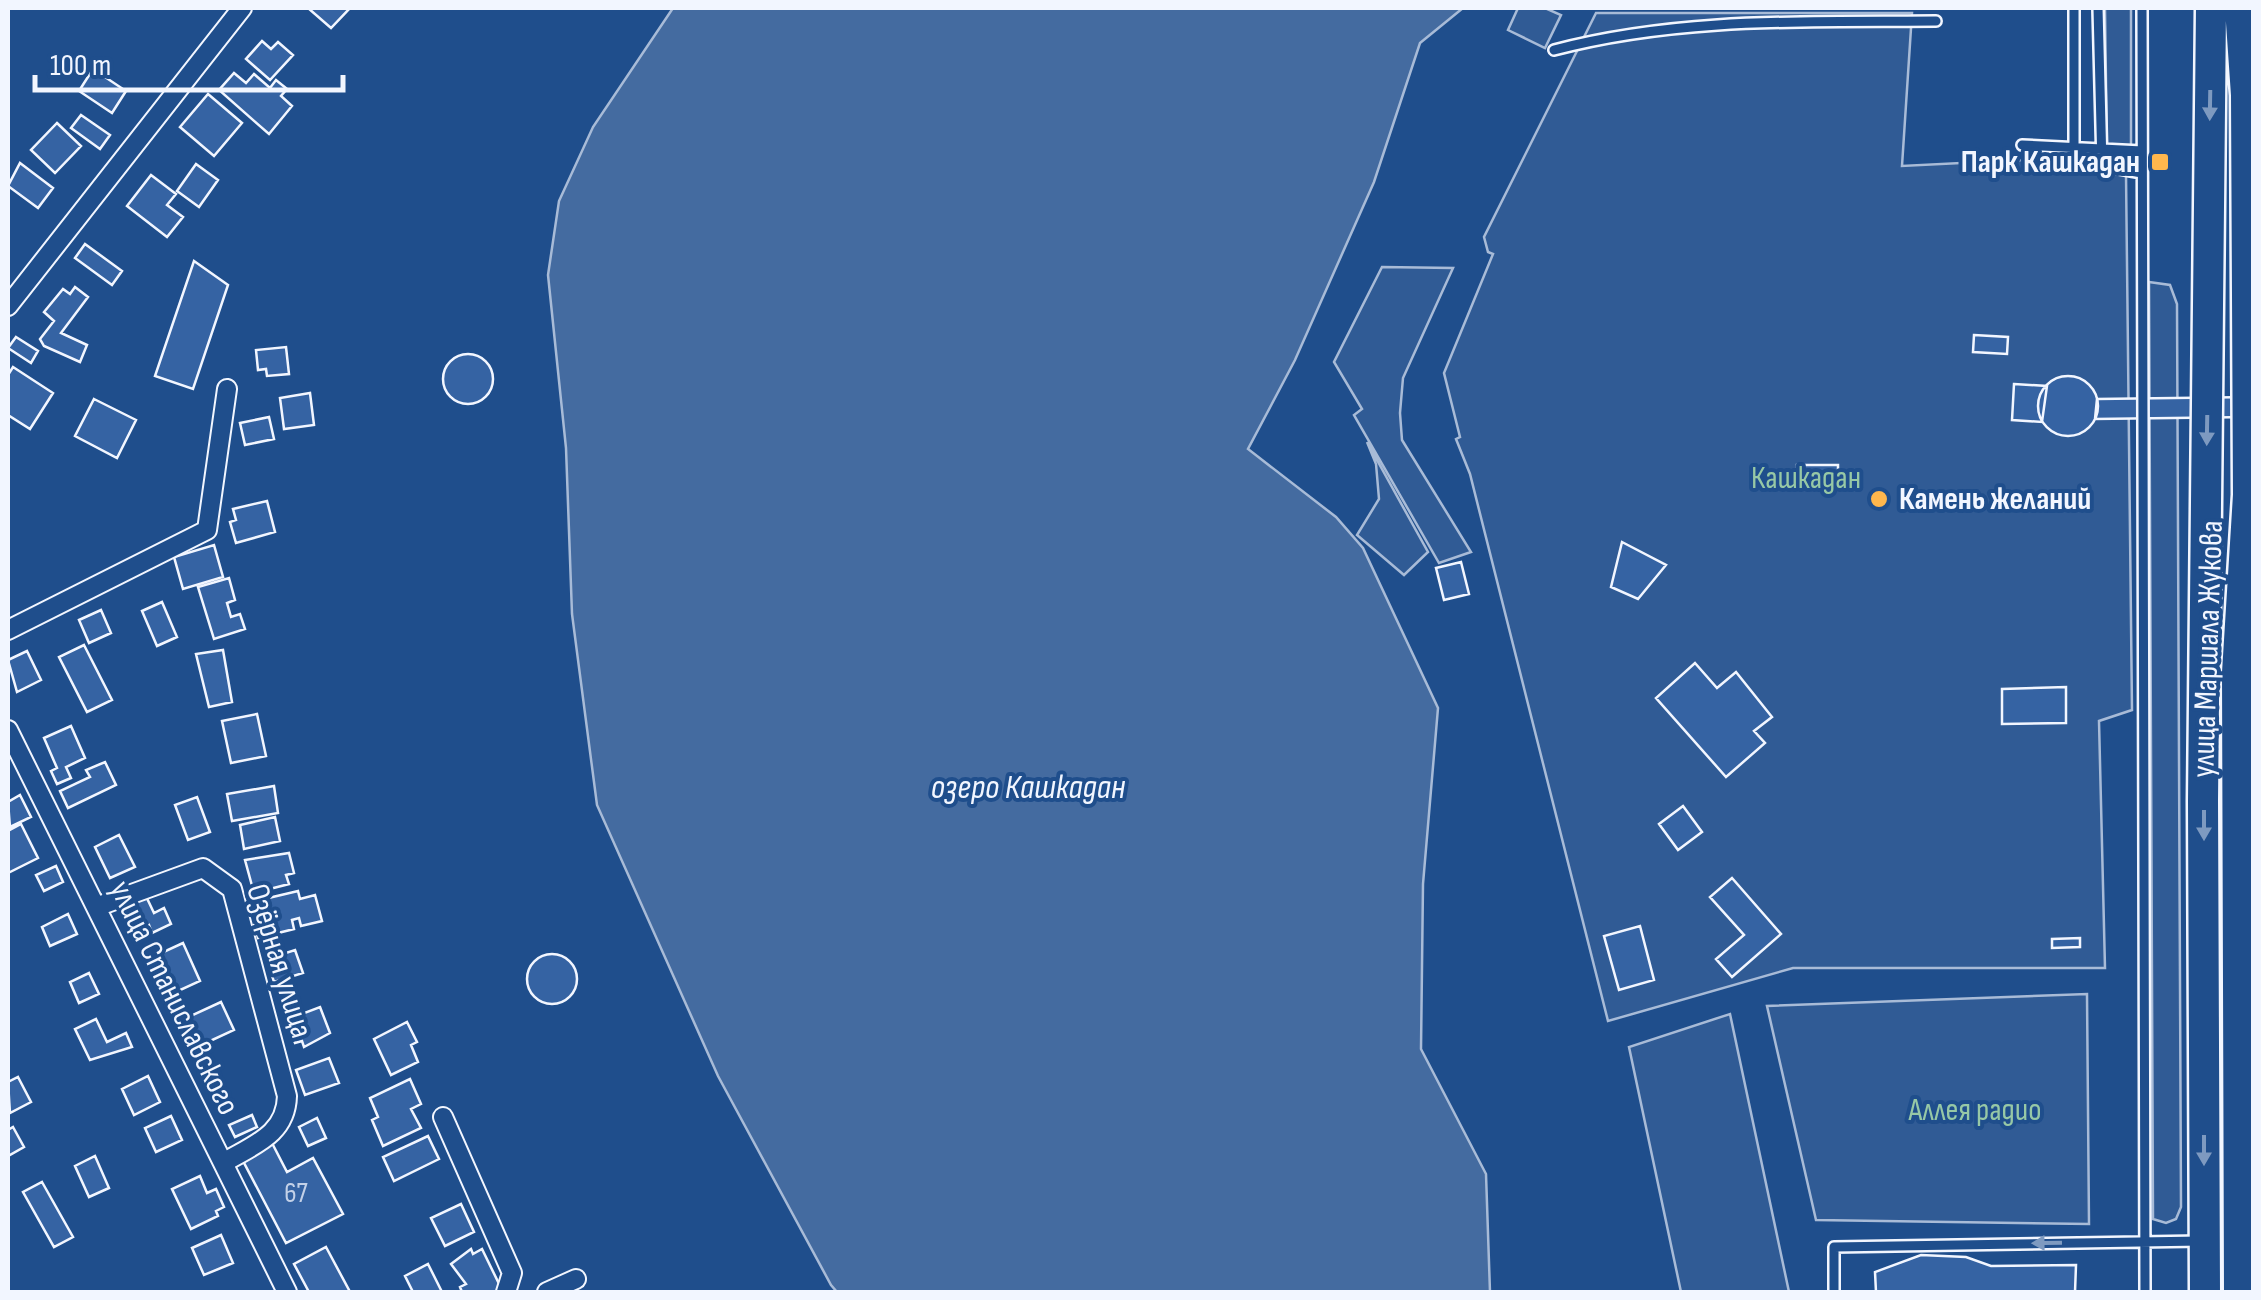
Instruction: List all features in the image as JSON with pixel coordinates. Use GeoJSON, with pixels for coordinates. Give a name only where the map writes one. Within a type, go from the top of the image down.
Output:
{"type":"FeatureCollection","features":[{"type":"Feature","properties":{"kind":"main road","name":"улица Маршала Жукова"},"geometry":{"type":"LineString","coordinates":[[2205,1292],[2211,8]]}},
{"type":"Feature","properties":{"kind":"main road","name":"улица Маршала Жукова"},"geometry":{"type":"LineString","coordinates":[[2239,1292],[2248,495],[2246,95],[2240,8]]}},
{"type":"Feature","properties":{"kind":"street"},"geometry":{"type":"LineString","coordinates":[[8,306],[242,8]]}},
{"type":"Feature","properties":{"kind":"street"},"geometry":{"type":"LineString","coordinates":[[8,630],[207,530],[227,389]]}},
{"type":"Feature","properties":{"kind":"street","name":"улица Станиславского"},"geometry":{"type":"LineString","coordinates":[[8,730],[287,1292]]}},
{"type":"Feature","properties":{"kind":"street","name":"Озёрная улица"},"geometry":{"type":"LineString","coordinates":[[96,907],[204,868],[232,888],[287,1096],[279,1129],[223,1163]]}},
{"type":"Feature","properties":{"kind":"street"},"geometry":{"type":"LineString","coordinates":[[443,1117],[512,1273],[506,1292]]}},
{"type":"Feature","properties":{"kind":"street"},"geometry":{"type":"LineString","coordinates":[[548,1292],[576,1279]]}},
{"type":"Feature","properties":{"kind":"lane"},"geometry":{"type":"LineString","coordinates":[[2074,8],[2074,148]]}},
{"type":"Feature","properties":{"kind":"lane"},"geometry":{"type":"LineString","coordinates":[[2098,8],[2102,166],[2142,173]]}},
{"type":"Feature","properties":{"kind":"lane"},"geometry":{"type":"LineString","coordinates":[[2142,8],[2144,1292]]}},
{"type":"Feature","properties":{"kind":"lane"},"geometry":{"type":"LineString","coordinates":[[1554,50],[1598,38],[1721,22],[1936,21]]}},
{"type":"Feature","properties":{"kind":"lane"},"geometry":{"type":"LineString","coordinates":[[2022,145],[2142,151]]}},
{"type":"Feature","properties":{"kind":"lane"},"geometry":{"type":"LineString","coordinates":[[1834,1292],[1834,1246],[2204,1241]]}},
{"type":"Feature","properties":{"kind":"shaded area"},"geometry":{"type":"Polygon","coordinates":[[[1518,8],[1545,8],[1561,15],[1545,48],[1508,30],[1518,8]]]}},
{"type":"Feature","properties":{"kind":"shaded area"},"geometry":{"type":"Polygon","coordinates":[[[2105,8],[2131,8],[2131,158],[2120,166],[2107,159],[2105,8]]]}},
{"type":"Feature","properties":{"kind":"shaded area","name":"Кашкадан"},"geometry":{"type":"Polygon","coordinates":[[[1596,13],[1912,13],[1902,166],[2021,160],[2126,174],[2132,710],[2099,721],[2105,968],[1793,968],[1608,1021],[1470,474],[1456,439],[1460,437],[1444,373],[1493,254],[1488,252],[1484,237],[1596,13]]]}},
{"type":"Feature","properties":{"kind":"shaded area"},"geometry":{"type":"Polygon","coordinates":[[[1382,267],[1453,268],[1403,378],[1400,413],[1402,440],[1471,552],[1439,563],[1354,415],[1362,409],[1334,362],[1382,267]]]}},
{"type":"Feature","properties":{"kind":"shaded area"},"geometry":{"type":"Polygon","coordinates":[[[2149,282],[2170,285],[2177,304],[2181,1207],[2176,1219],[2166,1223],[2153,1219],[2149,282]]]}},
{"type":"Feature","properties":{"kind":"shaded area"},"geometry":{"type":"Polygon","coordinates":[[[1367,442],[1428,552],[1404,575],[1357,535],[1379,499],[1376,464],[1367,442]]]}},
{"type":"Feature","properties":{"kind":"shaded area","name":"Аллея радио"},"geometry":{"type":"Polygon","coordinates":[[[2087,994],[2089,1224],[1816,1220],[1767,1006],[2087,994]]]}},
{"type":"Feature","properties":{"kind":"shaded area"},"geometry":{"type":"Polygon","coordinates":[[[1730,1014],[1789,1292],[1681,1292],[1629,1047],[1730,1014]]]}},
{"type":"Feature","properties":{"kind":"water","name":"озеро Кашкадан"},"geometry":{"type":"Polygon","coordinates":[[[673,8],[1463,8],[1420,43],[1374,182],[1295,360],[1248,449],[1336,517],[1363,548],[1438,708],[1423,884],[1421,1049],[1486,1174],[1490,1292],[837,1292],[831,1285],[718,1076],[597,805],[572,614],[566,448],[548,275],[559,201],[593,127],[673,8]]]}},
{"type":"Feature","properties":{"kind":"building"},"geometry":{"type":"Polygon","coordinates":[[[308,8],[347,8],[349,9],[331,28],[308,8]]]}},
{"type":"Feature","properties":{"kind":"building"},"geometry":{"type":"Polygon","coordinates":[[[262,41],[271,49],[278,42],[293,55],[270,80],[246,59],[262,41]]]}},
{"type":"Feature","properties":{"kind":"building"},"geometry":{"type":"Polygon","coordinates":[[[93,69],[126,91],[112,113],[79,91],[93,69]]]}},
{"type":"Feature","properties":{"kind":"building"},"geometry":{"type":"Polygon","coordinates":[[[234,73],[246,83],[254,74],[270,88],[276,80],[287,89],[281,96],[292,106],[269,134],[219,90],[234,73]]]}},
{"type":"Feature","properties":{"kind":"building"},"geometry":{"type":"Polygon","coordinates":[[[208,94],[242,123],[214,156],[180,127],[208,94]]]}},
{"type":"Feature","properties":{"kind":"building"},"geometry":{"type":"Polygon","coordinates":[[[81,115],[110,135],[100,149],[71,128],[81,115]]]}},
{"type":"Feature","properties":{"kind":"building"},"geometry":{"type":"Polygon","coordinates":[[[57,123],[81,146],[55,173],[31,150],[57,123]]]}},
{"type":"Feature","properties":{"kind":"building"},"geometry":{"type":"Polygon","coordinates":[[[20,163],[53,188],[38,208],[8,186],[20,163]]]}},
{"type":"Feature","properties":{"kind":"building"},"geometry":{"type":"Polygon","coordinates":[[[196,164],[218,180],[199,207],[177,191],[196,164]]]}},
{"type":"Feature","properties":{"kind":"building"},"geometry":{"type":"Polygon","coordinates":[[[151,175],[176,194],[167,205],[183,217],[167,237],[127,206],[151,175]]]}},
{"type":"Feature","properties":{"kind":"building"},"geometry":{"type":"Polygon","coordinates":[[[85,244],[122,271],[112,285],[75,258],[85,244]]]}},
{"type":"Feature","properties":{"kind":"building"},"geometry":{"type":"Polygon","coordinates":[[[194,261],[228,285],[193,389],[155,376],[194,261]]]}},
{"type":"Feature","properties":{"kind":"building"},"geometry":{"type":"Polygon","coordinates":[[[75,287],[88,297],[61,333],[87,345],[80,362],[44,346],[40,339],[54,321],[44,312],[63,289],[70,294],[75,287]]]}},
{"type":"Feature","properties":{"kind":"building"},"geometry":{"type":"Polygon","coordinates":[[[1974,335],[2008,337],[2007,354],[1973,352],[1974,335]]]}},
{"type":"Feature","properties":{"kind":"building"},"geometry":{"type":"Polygon","coordinates":[[[16,337],[38,351],[31,363],[8,348],[16,337]]]}},
{"type":"Feature","properties":{"kind":"building"},"geometry":{"type":"Polygon","coordinates":[[[286,347],[289,374],[267,376],[266,369],[258,370],[256,350],[286,347]]]}},
{"type":"Feature","properties":{"kind":"building"},"geometry":{"type":"Polygon","coordinates":[[[458,355],[478,355],[492,369],[492,389],[478,403],[458,403],[444,389],[444,369],[458,355]]]}},
{"type":"Feature","properties":{"kind":"building"},"geometry":{"type":"Polygon","coordinates":[[[13,367],[53,393],[30,429],[8,415],[8,375],[13,367]]]}},
{"type":"Feature","properties":{"kind":"building"},"geometry":{"type":"Polygon","coordinates":[[[2068,376],[2089,385],[2098,406],[2089,427],[2068,436],[2047,427],[2038,406],[2047,385],[2068,376]]]}},
{"type":"Feature","properties":{"kind":"building"},"geometry":{"type":"Polygon","coordinates":[[[2014,384],[2047,386],[2042,422],[2012,420],[2014,384]]]}},
{"type":"Feature","properties":{"kind":"building"},"geometry":{"type":"Polygon","coordinates":[[[310,393],[314,425],[284,429],[280,398],[310,393]]]}},
{"type":"Feature","properties":{"kind":"building"},"geometry":{"type":"Polygon","coordinates":[[[2251,397],[2250,417],[2095,419],[2097,399],[2251,397]]]}},
{"type":"Feature","properties":{"kind":"building"},"geometry":{"type":"Polygon","coordinates":[[[94,399],[136,420],[117,458],[75,436],[94,399]]]}},
{"type":"Feature","properties":{"kind":"building"},"geometry":{"type":"Polygon","coordinates":[[[269,417],[274,439],[245,445],[240,423],[269,417]]]}},
{"type":"Feature","properties":{"kind":"building"},"geometry":{"type":"Polygon","coordinates":[[[1797,465],[1838,465],[1838,479],[1797,478],[1797,465]]]}},
{"type":"Feature","properties":{"kind":"building"},"geometry":{"type":"Polygon","coordinates":[[[267,501],[275,532],[236,543],[230,522],[236,520],[233,509],[267,501]]]}},
{"type":"Feature","properties":{"kind":"building"},"geometry":{"type":"Polygon","coordinates":[[[1622,542],[1666,565],[1638,599],[1611,587],[1622,542]]]}},
{"type":"Feature","properties":{"kind":"building"},"geometry":{"type":"Polygon","coordinates":[[[214,545],[223,577],[183,589],[174,557],[214,545]]]}},
{"type":"Feature","properties":{"kind":"building"},"geometry":{"type":"Polygon","coordinates":[[[1461,562],[1469,594],[1444,600],[1436,568],[1461,562]]]}},
{"type":"Feature","properties":{"kind":"building"},"geometry":{"type":"Polygon","coordinates":[[[229,578],[235,600],[227,603],[231,617],[240,614],[245,629],[214,639],[198,587],[229,578]]]}},
{"type":"Feature","properties":{"kind":"building"},"geometry":{"type":"Polygon","coordinates":[[[162,602],[177,637],[157,646],[142,611],[162,602]]]}},
{"type":"Feature","properties":{"kind":"building"},"geometry":{"type":"Polygon","coordinates":[[[101,610],[111,633],[89,643],[79,620],[101,610]]]}},
{"type":"Feature","properties":{"kind":"building"},"geometry":{"type":"Polygon","coordinates":[[[84,645],[112,700],[87,712],[59,657],[84,645]]]}},
{"type":"Feature","properties":{"kind":"building"},"geometry":{"type":"Polygon","coordinates":[[[223,650],[232,702],[209,707],[196,654],[223,650]]]}},
{"type":"Feature","properties":{"kind":"building"},"geometry":{"type":"Polygon","coordinates":[[[27,651],[41,680],[17,692],[8,660],[27,651]]]}},
{"type":"Feature","properties":{"kind":"building"},"geometry":{"type":"Polygon","coordinates":[[[1695,663],[1717,688],[1736,672],[1772,717],[1754,731],[1765,743],[1726,777],[1656,698],[1695,663]]]}},
{"type":"Feature","properties":{"kind":"building"},"geometry":{"type":"Polygon","coordinates":[[[2066,687],[2066,723],[2002,724],[2002,689],[2066,687]]]}},
{"type":"Feature","properties":{"kind":"building"},"geometry":{"type":"Polygon","coordinates":[[[257,714],[266,756],[231,763],[222,721],[257,714]]]}},
{"type":"Feature","properties":{"kind":"building"},"geometry":{"type":"Polygon","coordinates":[[[71,726],[85,758],[66,767],[71,778],[57,784],[51,771],[57,768],[44,738],[71,726]]]}},
{"type":"Feature","properties":{"kind":"building"},"geometry":{"type":"Polygon","coordinates":[[[105,762],[116,785],[68,808],[60,791],[90,777],[86,770],[105,762]]]}},
{"type":"Feature","properties":{"kind":"building"},"geometry":{"type":"Polygon","coordinates":[[[274,786],[278,813],[232,821],[227,794],[274,786]]]}},
{"type":"Feature","properties":{"kind":"building"},"geometry":{"type":"Polygon","coordinates":[[[20,795],[31,817],[10,827],[8,802],[20,795]]]}},
{"type":"Feature","properties":{"kind":"building"},"geometry":{"type":"Polygon","coordinates":[[[197,797],[210,832],[188,840],[175,805],[197,797]]]}},
{"type":"Feature","properties":{"kind":"building"},"geometry":{"type":"Polygon","coordinates":[[[1683,806],[1702,832],[1678,850],[1659,824],[1683,806]]]}},
{"type":"Feature","properties":{"kind":"building"},"geometry":{"type":"Polygon","coordinates":[[[275,817],[280,841],[244,849],[240,825],[275,817]]]}},
{"type":"Feature","properties":{"kind":"building"},"geometry":{"type":"Polygon","coordinates":[[[21,824],[38,858],[8,873],[8,831],[21,824]]]}},
{"type":"Feature","properties":{"kind":"building"},"geometry":{"type":"Polygon","coordinates":[[[119,835],[135,867],[110,878],[95,847],[119,835]]]}},
{"type":"Feature","properties":{"kind":"building"},"geometry":{"type":"Polygon","coordinates":[[[289,853],[294,873],[286,875],[289,884],[254,893],[245,860],[289,853]]]}},
{"type":"Feature","properties":{"kind":"building"},"geometry":{"type":"Polygon","coordinates":[[[56,866],[63,882],[44,891],[36,875],[56,866]]]}},
{"type":"Feature","properties":{"kind":"building"},"geometry":{"type":"Polygon","coordinates":[[[1732,878],[1781,934],[1732,977],[1716,959],[1744,935],[1710,897],[1732,878]]]}},
{"type":"Feature","properties":{"kind":"building"},"geometry":{"type":"Polygon","coordinates":[[[298,891],[300,899],[315,895],[322,921],[301,926],[299,918],[292,920],[294,929],[258,938],[254,925],[266,922],[260,900],[298,891]]]}},
{"type":"Feature","properties":{"kind":"building"},"geometry":{"type":"Polygon","coordinates":[[[144,892],[154,913],[164,908],[171,924],[152,933],[149,925],[134,932],[120,903],[144,892]]]}},
{"type":"Feature","properties":{"kind":"building"},"geometry":{"type":"Polygon","coordinates":[[[68,914],[77,934],[50,946],[42,927],[68,914]]]}},
{"type":"Feature","properties":{"kind":"building"},"geometry":{"type":"Polygon","coordinates":[[[1640,926],[1654,980],[1619,990],[1604,936],[1640,926]]]}},
{"type":"Feature","properties":{"kind":"building"},"geometry":{"type":"Polygon","coordinates":[[[2080,938],[2080,947],[2052,948],[2052,939],[2080,938]]]}},
{"type":"Feature","properties":{"kind":"building"},"geometry":{"type":"Polygon","coordinates":[[[183,943],[200,981],[165,997],[148,959],[183,943]]]}},
{"type":"Feature","properties":{"kind":"building"},"geometry":{"type":"Polygon","coordinates":[[[295,950],[303,973],[274,982],[267,959],[295,950]]]}},
{"type":"Feature","properties":{"kind":"building"},"geometry":{"type":"Polygon","coordinates":[[[542,955],[562,955],[576,969],[576,989],[562,1003],[542,1003],[528,989],[528,969],[542,955]]]}},
{"type":"Feature","properties":{"kind":"building"},"geometry":{"type":"Polygon","coordinates":[[[89,973],[99,994],[79,1003],[70,982],[89,973]]]}},
{"type":"Feature","properties":{"kind":"building"},"geometry":{"type":"Polygon","coordinates":[[[221,1002],[234,1030],[195,1048],[182,1020],[221,1002]]]}},
{"type":"Feature","properties":{"kind":"building"},"geometry":{"type":"Polygon","coordinates":[[[320,1007],[330,1033],[304,1047],[302,1041],[295,1043],[286,1020],[320,1007]]]}},
{"type":"Feature","properties":{"kind":"building"},"geometry":{"type":"Polygon","coordinates":[[[96,1019],[107,1042],[126,1033],[132,1047],[90,1060],[75,1029],[96,1019]]]}},
{"type":"Feature","properties":{"kind":"building"},"geometry":{"type":"Polygon","coordinates":[[[407,1022],[417,1042],[411,1045],[418,1062],[391,1075],[374,1039],[407,1022]]]}},
{"type":"Feature","properties":{"kind":"building"},"geometry":{"type":"Polygon","coordinates":[[[329,1058],[339,1083],[305,1095],[296,1070],[329,1058]]]}},
{"type":"Feature","properties":{"kind":"building"},"geometry":{"type":"Polygon","coordinates":[[[148,1076],[160,1102],[134,1115],[122,1089],[148,1076]]]}},
{"type":"Feature","properties":{"kind":"building"},"geometry":{"type":"Polygon","coordinates":[[[18,1077],[31,1102],[10,1113],[8,1082],[18,1077]]]}},
{"type":"Feature","properties":{"kind":"building"},"geometry":{"type":"Polygon","coordinates":[[[410,1079],[421,1104],[411,1109],[421,1128],[383,1146],[372,1120],[378,1117],[370,1098],[410,1079]]]}},
{"type":"Feature","properties":{"kind":"building"},"geometry":{"type":"Polygon","coordinates":[[[252,1115],[257,1127],[235,1137],[229,1125],[252,1115]]]}},
{"type":"Feature","properties":{"kind":"building"},"geometry":{"type":"Polygon","coordinates":[[[171,1116],[182,1140],[156,1152],[145,1128],[171,1116]]]}},
{"type":"Feature","properties":{"kind":"building"},"geometry":{"type":"Polygon","coordinates":[[[317,1118],[326,1138],[308,1146],[299,1127],[317,1118]]]}},
{"type":"Feature","properties":{"kind":"building"},"geometry":{"type":"Polygon","coordinates":[[[13,1127],[24,1147],[8,1156],[8,1130],[13,1127]]]}},
{"type":"Feature","properties":{"kind":"building"},"geometry":{"type":"Polygon","coordinates":[[[428,1136],[439,1159],[394,1181],[383,1157],[428,1136]]]}},
{"type":"Feature","properties":{"kind":"building"},"geometry":{"type":"Polygon","coordinates":[[[272,1143],[287,1172],[313,1158],[343,1214],[286,1243],[242,1159],[272,1143]]]}},
{"type":"Feature","properties":{"kind":"building"},"geometry":{"type":"Polygon","coordinates":[[[95,1156],[109,1188],[89,1197],[75,1166],[95,1156]]]}},
{"type":"Feature","properties":{"kind":"building"},"geometry":{"type":"Polygon","coordinates":[[[200,1176],[207,1193],[216,1189],[224,1207],[216,1211],[218,1216],[191,1229],[172,1189],[200,1176]]]}},
{"type":"Feature","properties":{"kind":"building"},"geometry":{"type":"Polygon","coordinates":[[[42,1182],[73,1237],[54,1247],[23,1192],[42,1182]]]}},
{"type":"Feature","properties":{"kind":"building"},"geometry":{"type":"Polygon","coordinates":[[[461,1204],[474,1232],[445,1246],[431,1218],[461,1204]]]}},
{"type":"Feature","properties":{"kind":"building"},"geometry":{"type":"Polygon","coordinates":[[[221,1235],[233,1263],[204,1275],[192,1248],[221,1235]]]}},
{"type":"Feature","properties":{"kind":"building"},"geometry":{"type":"Polygon","coordinates":[[[326,1247],[349,1290],[345,1292],[309,1292],[294,1264],[326,1247]]]}},
{"type":"Feature","properties":{"kind":"building"},"geometry":{"type":"Polygon","coordinates":[[[471,1249],[473,1254],[482,1249],[503,1292],[462,1292],[460,1287],[466,1284],[451,1264],[471,1249]]]}},
{"type":"Feature","properties":{"kind":"building"},"geometry":{"type":"Polygon","coordinates":[[[1921,1255],[1966,1257],[1991,1266],[2076,1265],[2075,1292],[1876,1292],[1875,1272],[1921,1255]]]}},
{"type":"Feature","properties":{"kind":"building"},"geometry":{"type":"Polygon","coordinates":[[[428,1264],[442,1292],[413,1292],[405,1276],[428,1264]]]}},
{"type":"Feature","properties":{"kind":"place","name":"Парк Кашкадан"},"geometry":{"type":"Point","coordinates":[2160,162]}},
{"type":"Feature","properties":{"kind":"place","name":"Камень желаний"},"geometry":{"type":"Point","coordinates":[1879,499]}}]}
